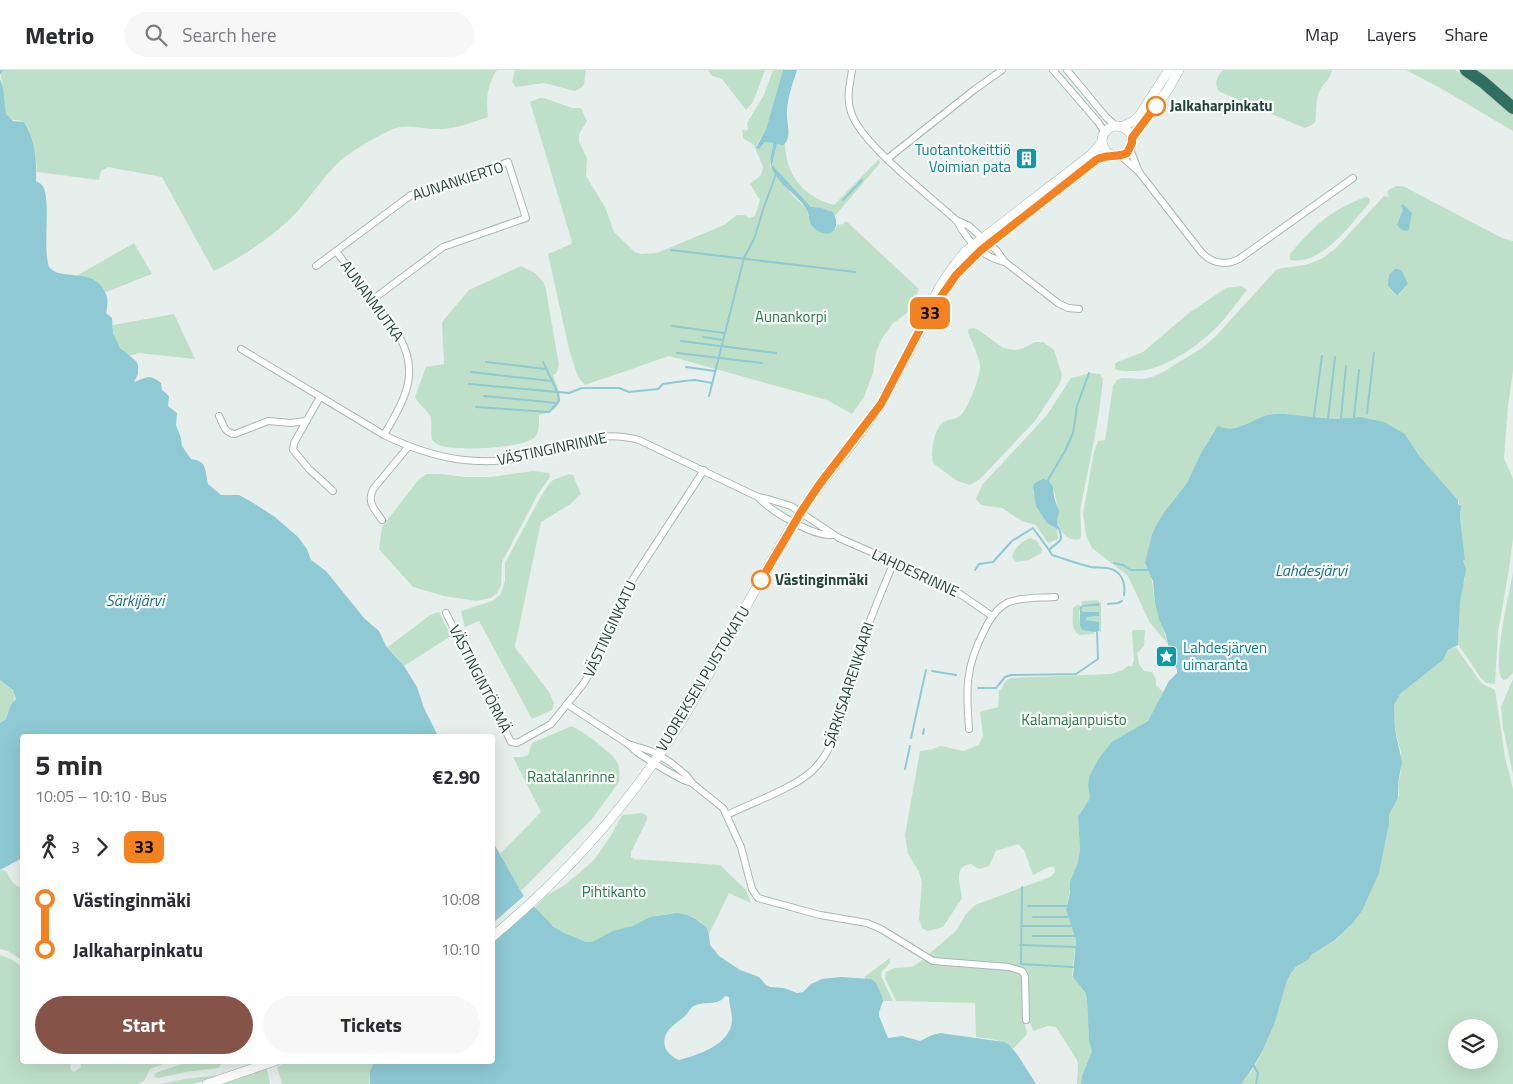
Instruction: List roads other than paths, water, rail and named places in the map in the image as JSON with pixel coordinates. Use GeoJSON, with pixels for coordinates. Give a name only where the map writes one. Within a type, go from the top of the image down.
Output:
{"type":"FeatureCollection","features":[{"type":"Feature","properties":{"kind":"highway"},"geometry":{"type":"LineString","coordinates":[[1466,70],[1513,108]]}},
{"type":"Feature","properties":{"kind":"main road"},"geometry":{"type":"LineString","coordinates":[[1119,126],[1130,133],[1132,143],[1127,153],[1121,156],[1110,155],[1106,152],[1103,137],[1111,127],[1134,121],[1139,116],[1169,70]]}},
{"type":"Feature","properties":{"kind":"main road"},"geometry":{"type":"LineString","coordinates":[[1132,138],[1167,91],[1179,70]]}},
{"type":"Feature","properties":{"kind":"main road","name":"VUOREKSEN PUISTOKATU"},"geometry":{"type":"LineString","coordinates":[[495,934],[547,889],[577,858],[612,819],[656,759],[712,669],[794,523],[819,485],[881,404],[926,318],[939,285],[949,270],[1092,154],[1103,137]]}},
{"type":"Feature","properties":{"kind":"main road","name":"VUOREKSEN PUISTOKATU"},"geometry":{"type":"LineString","coordinates":[[985,241],[1096,160],[1110,155]]}},
{"type":"Feature","properties":{"kind":"main road"},"geometry":{"type":"LineString","coordinates":[[208,1084],[267,1064]]}},
{"type":"Feature","properties":{"kind":"street"},"geometry":{"type":"LineString","coordinates":[[852,70],[849,102],[851,114],[862,132],[887,158],[956,220],[969,226],[997,251],[1005,262],[1058,303],[1068,308],[1079,309]]}},
{"type":"Feature","properties":{"kind":"street"},"geometry":{"type":"LineString","coordinates":[[887,158],[1002,70]]}},
{"type":"Feature","properties":{"kind":"street"},"geometry":{"type":"LineString","coordinates":[[1053,70],[1098,122],[1103,137]]}},
{"type":"Feature","properties":{"kind":"street"},"geometry":{"type":"LineString","coordinates":[[1067,70],[1106,117],[1119,126]]}},
{"type":"Feature","properties":{"kind":"street"},"geometry":{"type":"LineString","coordinates":[[1130,149],[1139,172]]}},
{"type":"Feature","properties":{"kind":"street"},"geometry":{"type":"LineString","coordinates":[[1121,156],[1139,172],[1202,253],[1210,260],[1221,263],[1228,263],[1239,259],[1353,178]]}},
{"type":"Feature","properties":{"kind":"street","name":"AUNANKIERTO"},"geometry":{"type":"LineString","coordinates":[[316,266],[411,195],[508,162],[526,218],[443,247],[372,300]]}},
{"type":"Feature","properties":{"kind":"street"},"geometry":{"type":"LineString","coordinates":[[956,220],[963,233],[976,248],[992,258],[1005,262]]}},
{"type":"Feature","properties":{"kind":"street","name":"AUNANMUTKA"},"geometry":{"type":"LineString","coordinates":[[336,251],[400,338],[407,353],[409,383],[404,400],[384,435]]}},
{"type":"Feature","properties":{"kind":"street","name":"VÄSTINGINRINNE"},"geometry":{"type":"LineString","coordinates":[[240,349],[384,435],[408,447],[446,458],[482,462],[524,458],[590,438],[616,436],[630,438],[649,444],[758,497],[791,506],[801,512]]}},
{"type":"Feature","properties":{"kind":"street"},"geometry":{"type":"LineString","coordinates":[[320,397],[293,446],[293,452],[333,491]]}},
{"type":"Feature","properties":{"kind":"street"},"geometry":{"type":"LineString","coordinates":[[219,416],[227,431],[233,434],[268,421],[291,423],[306,421]]}},
{"type":"Feature","properties":{"kind":"street"},"geometry":{"type":"LineString","coordinates":[[382,520],[370,503],[370,495],[408,447]]}},
{"type":"Feature","properties":{"kind":"street","name":"VÄSTINGINKATU"},"geometry":{"type":"LineString","coordinates":[[514,743],[547,727],[568,705],[584,683],[597,660],[629,585],[704,470]]}},
{"type":"Feature","properties":{"kind":"street","name":"VÄSTINGINRINNE"},"geometry":{"type":"LineString","coordinates":[[758,497],[765,504],[794,523]]}},
{"type":"Feature","properties":{"kind":"street","name":"LAHDESRINNE"},"geometry":{"type":"LineString","coordinates":[[801,512],[834,535],[948,584],[992,616]]}},
{"type":"Feature","properties":{"kind":"street","name":"LAHDESRINNE"},"geometry":{"type":"LineString","coordinates":[[794,523],[815,532],[829,536],[834,535]]}},
{"type":"Feature","properties":{"kind":"street","name":"SÄRKISAARENKAARI"},"geometry":{"type":"LineString","coordinates":[[728,815],[799,780],[822,760],[833,742],[860,646],[894,562]]}},
{"type":"Feature","properties":{"kind":"street"},"geometry":{"type":"LineString","coordinates":[[969,729],[966,698],[969,668],[978,643],[992,616],[1000,607],[1013,601],[1055,598]]}},
{"type":"Feature","properties":{"kind":"street","name":"VÄSTINGINTÖRMÄ"},"geometry":{"type":"LineString","coordinates":[[446,613],[480,682],[514,743]]}},
{"type":"Feature","properties":{"kind":"street"},"geometry":{"type":"LineString","coordinates":[[568,705],[628,744],[686,775],[693,784],[714,800],[728,815],[741,847],[752,889],[758,898],[820,915],[867,923],[882,929],[933,961],[1009,967],[1020,970],[1025,976],[1026,1020]]}},
{"type":"Feature","properties":{"kind":"water"},"geometry":{"type":"Polygon","coordinates":[[[783,70],[797,70],[787,107],[788,138],[783,145],[777,144],[772,165],[811,207],[833,212],[836,224],[832,232],[829,233],[819,232],[812,226],[803,204],[777,178],[770,160],[773,143],[765,142],[759,149],[756,148],[766,129],[783,70]]]}},
{"type":"Feature","properties":{"kind":"water","name":"Särkijärvi"},"geometry":{"type":"Polygon","coordinates":[[[0,79],[6,114],[13,121],[24,122],[31,135],[36,158],[36,181],[42,185],[45,191],[47,211],[46,247],[49,267],[60,273],[89,278],[96,281],[102,287],[107,300],[106,313],[112,318],[113,333],[120,348],[136,361],[138,365],[138,374],[134,382],[150,377],[161,383],[162,390],[169,396],[168,406],[177,413],[176,425],[182,446],[191,459],[203,464],[208,484],[221,495],[239,495],[250,501],[275,517],[298,537],[307,549],[311,560],[326,571],[364,618],[379,631],[386,646],[404,666],[417,687],[424,708],[437,734],[20,734],[20,859],[0,869],[0,723],[6,719],[11,705],[16,699],[13,690],[0,680],[0,79]]]}},
{"type":"Feature","properties":{"kind":"water"},"geometry":{"type":"Polygon","coordinates":[[[1403,204],[1412,213],[1407,231],[1402,230],[1397,225],[1403,210],[1401,206],[1403,204]]]}},
{"type":"Feature","properties":{"kind":"water"},"geometry":{"type":"Polygon","coordinates":[[[1395,269],[1402,271],[1408,284],[1397,296],[1388,286],[1389,275],[1395,269]]]}},
{"type":"Feature","properties":{"kind":"water","name":"Lahdesjärvi"},"geometry":{"type":"Polygon","coordinates":[[[1285,414],[1333,419],[1360,417],[1384,422],[1405,434],[1420,457],[1458,500],[1458,504],[1461,506],[1460,517],[1465,560],[1463,561],[1466,569],[1460,603],[1458,645],[1448,650],[1443,660],[1401,693],[1394,705],[1395,730],[1402,762],[1398,783],[1398,798],[1389,815],[1389,824],[1379,873],[1362,911],[1352,924],[1335,940],[1311,955],[1309,959],[1296,967],[1291,973],[1287,980],[1275,1022],[1263,1050],[1241,1084],[1081,1084],[1082,1076],[1092,1051],[1089,1041],[1087,999],[1085,992],[1073,977],[1076,940],[1066,910],[1070,893],[1070,882],[1078,862],[1080,849],[1078,817],[1090,798],[1089,777],[1099,758],[1112,742],[1148,721],[1169,681],[1177,673],[1166,635],[1159,619],[1153,581],[1145,563],[1152,534],[1165,511],[1187,483],[1201,453],[1216,428],[1219,426],[1231,429],[1237,428],[1265,416],[1285,414]]]}},
{"type":"Feature","properties":{"kind":"water"},"geometry":{"type":"Polygon","coordinates":[[[1043,479],[1048,480],[1053,487],[1059,512],[1057,529],[1047,523],[1036,506],[1033,486],[1043,479]]]}},
{"type":"Feature","properties":{"kind":"water"},"geometry":{"type":"Polygon","coordinates":[[[1099,603],[1099,606],[1083,607],[1081,610],[1083,612],[1099,612],[1099,616],[1087,617],[1086,620],[1099,622],[1099,631],[1082,630],[1080,626],[1080,607],[1099,603]]]}},
{"type":"Feature","properties":{"kind":"water"},"geometry":{"type":"Polygon","coordinates":[[[495,846],[523,895],[553,926],[564,933],[586,942],[592,942],[613,931],[632,926],[650,917],[677,913],[687,915],[706,927],[710,945],[719,956],[740,970],[759,977],[770,987],[784,988],[797,993],[803,992],[811,984],[822,979],[841,977],[871,979],[876,983],[882,996],[883,1001],[879,1016],[888,1038],[902,1036],[920,1041],[940,1033],[1004,1042],[1017,1054],[1036,1084],[370,1084],[370,1072],[373,1064],[495,1064],[495,846]],[[725,996],[719,1001],[696,1005],[667,1032],[664,1041],[665,1047],[673,1057],[679,1060],[696,1055],[720,1042],[726,1036],[732,1020],[729,997],[725,996]]]}},
{"type":"Feature","properties":{"kind":"waterway"},"geometry":{"type":"LineString","coordinates":[[709,396],[744,258],[754,239],[776,174]]}},
{"type":"Feature","properties":{"kind":"waterway"},"geometry":{"type":"LineString","coordinates":[[843,200],[862,180]]}},
{"type":"Feature","properties":{"kind":"waterway"},"geometry":{"type":"LineString","coordinates":[[671,250],[855,272]]}},
{"type":"Feature","properties":{"kind":"waterway"},"geometry":{"type":"LineString","coordinates":[[672,326],[724,333]]}},
{"type":"Feature","properties":{"kind":"waterway"},"geometry":{"type":"LineString","coordinates":[[703,337],[723,340]]}},
{"type":"Feature","properties":{"kind":"waterway"},"geometry":{"type":"LineString","coordinates":[[681,341],[776,353]]}},
{"type":"Feature","properties":{"kind":"waterway"},"geometry":{"type":"LineString","coordinates":[[677,353],[762,363]]}},
{"type":"Feature","properties":{"kind":"waterway"},"geometry":{"type":"LineString","coordinates":[[1367,413],[1374,353]]}},
{"type":"Feature","properties":{"kind":"waterway"},"geometry":{"type":"LineString","coordinates":[[1314,416],[1322,356]]}},
{"type":"Feature","properties":{"kind":"waterway"},"geometry":{"type":"LineString","coordinates":[[1328,419],[1335,357]]}},
{"type":"Feature","properties":{"kind":"waterway"},"geometry":{"type":"LineString","coordinates":[[486,362],[546,369]]}},
{"type":"Feature","properties":{"kind":"waterway"},"geometry":{"type":"LineString","coordinates":[[476,407],[549,412],[559,401],[558,393],[543,362]]}},
{"type":"Feature","properties":{"kind":"waterway"},"geometry":{"type":"LineString","coordinates":[[1341,418],[1346,366]]}},
{"type":"Feature","properties":{"kind":"waterway"},"geometry":{"type":"LineString","coordinates":[[686,367],[715,371]]}},
{"type":"Feature","properties":{"kind":"waterway"},"geometry":{"type":"LineString","coordinates":[[1354,417],[1359,370]]}},
{"type":"Feature","properties":{"kind":"waterway"},"geometry":{"type":"LineString","coordinates":[[471,372],[551,381]]}},
{"type":"Feature","properties":{"kind":"waterway"},"geometry":{"type":"LineString","coordinates":[[1048,480],[1073,433],[1077,406],[1089,373]]}},
{"type":"Feature","properties":{"kind":"waterway"},"geometry":{"type":"LineString","coordinates":[[469,384],[569,393],[582,388],[619,388],[629,392],[658,389],[663,384],[695,380],[712,383]]}},
{"type":"Feature","properties":{"kind":"waterway"},"geometry":{"type":"LineString","coordinates":[[484,396],[557,403]]}},
{"type":"Feature","properties":{"kind":"waterway"},"geometry":{"type":"LineString","coordinates":[[1058,527],[1061,539],[1049,550],[1052,555],[1086,566],[1116,571],[1122,577],[1124,595]]}},
{"type":"Feature","properties":{"kind":"waterway"},"geometry":{"type":"LineString","coordinates":[[975,570],[979,564],[993,562],[1012,541],[1033,528],[1049,550]]}},
{"type":"Feature","properties":{"kind":"waterway"},"geometry":{"type":"LineString","coordinates":[[1114,563],[1123,565],[1131,570],[1149,570]]}},
{"type":"Feature","properties":{"kind":"waterway"},"geometry":{"type":"LineString","coordinates":[[1108,604],[1122,601]]}},
{"type":"Feature","properties":{"kind":"waterway"},"geometry":{"type":"LineString","coordinates":[[978,688],[996,688],[1005,677],[1011,675],[1076,674],[1098,659],[1097,631]]}},
{"type":"Feature","properties":{"kind":"waterway"},"geometry":{"type":"LineString","coordinates":[[911,738],[926,670]]}},
{"type":"Feature","properties":{"kind":"waterway"},"geometry":{"type":"LineString","coordinates":[[932,671],[956,675]]}},
{"type":"Feature","properties":{"kind":"waterway"},"geometry":{"type":"LineString","coordinates":[[923,734],[924,729]]}},
{"type":"Feature","properties":{"kind":"waterway"},"geometry":{"type":"LineString","coordinates":[[905,769],[910,746]]}},
{"type":"Feature","properties":{"kind":"waterway"},"geometry":{"type":"LineString","coordinates":[[1022,887],[1021,964],[1073,967]]}},
{"type":"Feature","properties":{"kind":"waterway"},"geometry":{"type":"LineString","coordinates":[[1028,906],[1067,906]]}},
{"type":"Feature","properties":{"kind":"waterway"},"geometry":{"type":"LineString","coordinates":[[1033,917],[1067,917]]}},
{"type":"Feature","properties":{"kind":"waterway"},"geometry":{"type":"LineString","coordinates":[[1021,926],[1071,926]]}},
{"type":"Feature","properties":{"kind":"waterway"},"geometry":{"type":"LineString","coordinates":[[1033,936],[1075,936]]}},
{"type":"Feature","properties":{"kind":"waterway"},"geometry":{"type":"LineString","coordinates":[[1020,945],[1076,947]]}},
{"type":"Feature","properties":{"kind":"waterway"},"geometry":{"type":"LineString","coordinates":[[1254,1066],[1258,1073],[1256,1084]]}},
{"type":"Feature","properties":{"kind":"place","name":"Jalkaharpinkatu"},"geometry":{"type":"Point","coordinates":[1156,106]}},
{"type":"Feature","properties":{"kind":"place","name":"Tuotantokeittiö Voimian pata"},"geometry":{"type":"Point","coordinates":[1027,159]}},
{"type":"Feature","properties":{"kind":"place","name":"Västinginmäki"},"geometry":{"type":"Point","coordinates":[761,580]}},
{"type":"Feature","properties":{"kind":"place","name":"Lahdesjärven uimaranta"},"geometry":{"type":"Point","coordinates":[1167,657]}},
{"type":"Feature","properties":{"kind":"park label","name":"Aunankorpi"},"geometry":{"type":"Point","coordinates":[791,317]}},
{"type":"Feature","properties":{"kind":"park label","name":"Kalamajanpuisto"},"geometry":{"type":"Point","coordinates":[1074,720]}},
{"type":"Feature","properties":{"kind":"park label","name":"Raatalanrinne"},"geometry":{"type":"Point","coordinates":[571,777]}},
{"type":"Feature","properties":{"kind":"park label","name":"Pihtikanto"},"geometry":{"type":"Point","coordinates":[614,892]}}]}
